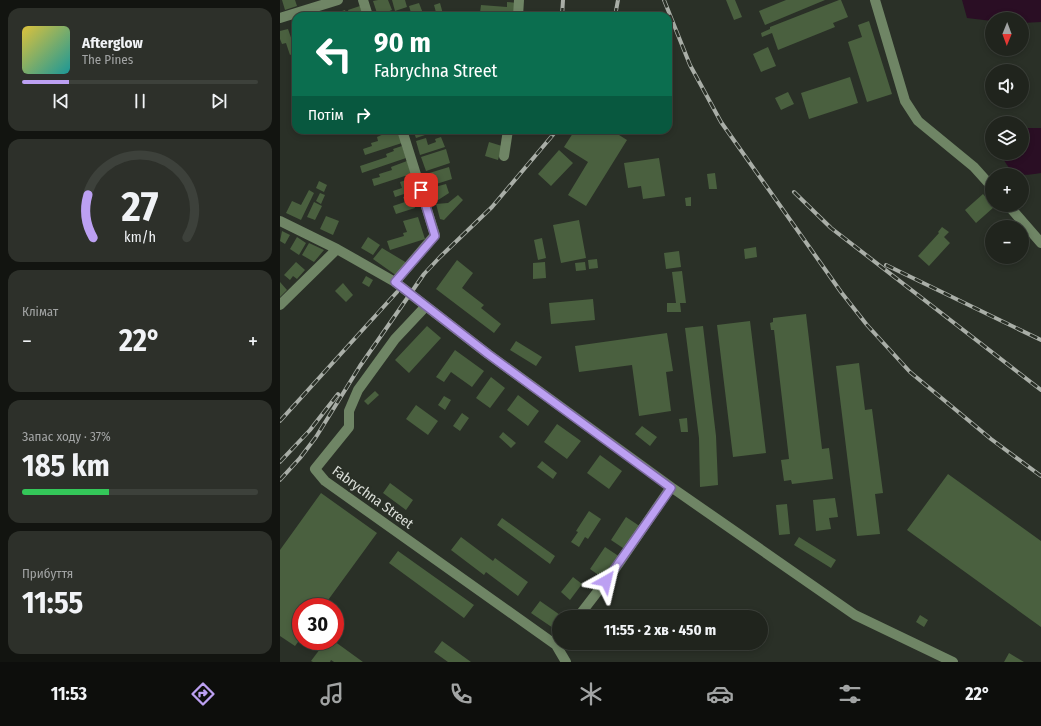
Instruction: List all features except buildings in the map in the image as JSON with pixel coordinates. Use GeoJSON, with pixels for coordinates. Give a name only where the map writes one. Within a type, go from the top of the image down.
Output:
{"type":"FeatureCollection","features":[{"type":"Feature","properties":{"kind":"street"},"geometry":{"type":"LineString","coordinates":[[299,12],[338,0]]}},
{"type":"Feature","properties":{"kind":"street"},"geometry":{"type":"LineString","coordinates":[[363,0],[367,12]]}},
{"type":"Feature","properties":{"kind":"street"},"geometry":{"type":"LineString","coordinates":[[518,12],[519,0]]}},
{"type":"Feature","properties":{"kind":"street"},"geometry":{"type":"LineString","coordinates":[[875,0],[905,101],[918,121],[974,167],[985,179]]}},
{"type":"Feature","properties":{"kind":"street"},"geometry":{"type":"LineString","coordinates":[[280,18],[292,14]]}},
{"type":"Feature","properties":{"kind":"street"},"geometry":{"type":"LineString","coordinates":[[395,282],[435,236],[403,134]]}},
{"type":"Feature","properties":{"kind":"street"},"geometry":{"type":"LineString","coordinates":[[504,156],[507,134]]}},
{"type":"Feature","properties":{"kind":"street"},"geometry":{"type":"LineString","coordinates":[[1014,212],[1041,243]]}},
{"type":"Feature","properties":{"kind":"street"},"geometry":{"type":"LineString","coordinates":[[280,221],[337,249],[395,282],[488,354],[671,488],[856,615],[953,662]]}},
{"type":"Feature","properties":{"kind":"street"},"geometry":{"type":"LineString","coordinates":[[280,305],[337,249]]}},
{"type":"Feature","properties":{"kind":"street","name":"Fabrychna Street"},"geometry":{"type":"LineString","coordinates":[[426,306],[395,339],[358,390],[349,411],[349,426],[315,469],[325,481],[552,640]]}},
{"type":"Feature","properties":{"kind":"street"},"geometry":{"type":"LineString","coordinates":[[583,610],[615,569],[671,488]]}},
{"type":"Feature","properties":{"kind":"street"},"geometry":{"type":"LineString","coordinates":[[560,650],[566,662]]}},
{"type":"Feature","properties":{"kind":"shaded area"},"geometry":{"type":"Polygon","coordinates":[[[962,0],[1041,0],[1041,22],[1029,23],[1029,12],[985,12],[985,20],[967,18],[962,0]]]}},
{"type":"Feature","properties":{"kind":"shaded area"},"geometry":{"type":"Polygon","coordinates":[[[1029,128],[1041,128],[1041,173],[1029,175],[1029,168],[1010,168],[1004,161],[1029,160],[1029,128]]]}},
{"type":"Feature","properties":{"kind":"railway"},"geometry":{"type":"LineString","coordinates":[[562,12],[563,0]]}},
{"type":"Feature","properties":{"kind":"railway"},"geometry":{"type":"LineString","coordinates":[[616,12],[618,0]]}},
{"type":"Feature","properties":{"kind":"railway"},"geometry":{"type":"LineString","coordinates":[[664,0],[669,12]]}},
{"type":"Feature","properties":{"kind":"railway"},"geometry":{"type":"LineString","coordinates":[[672,20],[690,65],[721,122],[841,292],[867,325],[910,372],[991,439],[1041,476]]}},
{"type":"Feature","properties":{"kind":"railway"},"geometry":{"type":"LineString","coordinates":[[280,480],[300,458],[316,437],[360,366],[424,274],[492,207],[554,134]]}},
{"type":"Feature","properties":{"kind":"railway"},"geometry":{"type":"LineString","coordinates":[[794,192],[831,228],[1041,390]]}},
{"type":"Feature","properties":{"kind":"railway"},"geometry":{"type":"LineString","coordinates":[[886,265],[1041,340]]}},
{"type":"Feature","properties":{"kind":"railway"},"geometry":{"type":"LineString","coordinates":[[280,421],[397,292]]}},
{"type":"Feature","properties":{"kind":"railway"},"geometry":{"type":"LineString","coordinates":[[280,462],[310,430],[338,394]]}},
{"type":"Feature","properties":{"kind":"route"},"geometry":{"type":"LineString","coordinates":[[421,190],[435,236],[395,282],[488,354],[671,488],[606,581]]}}]}
